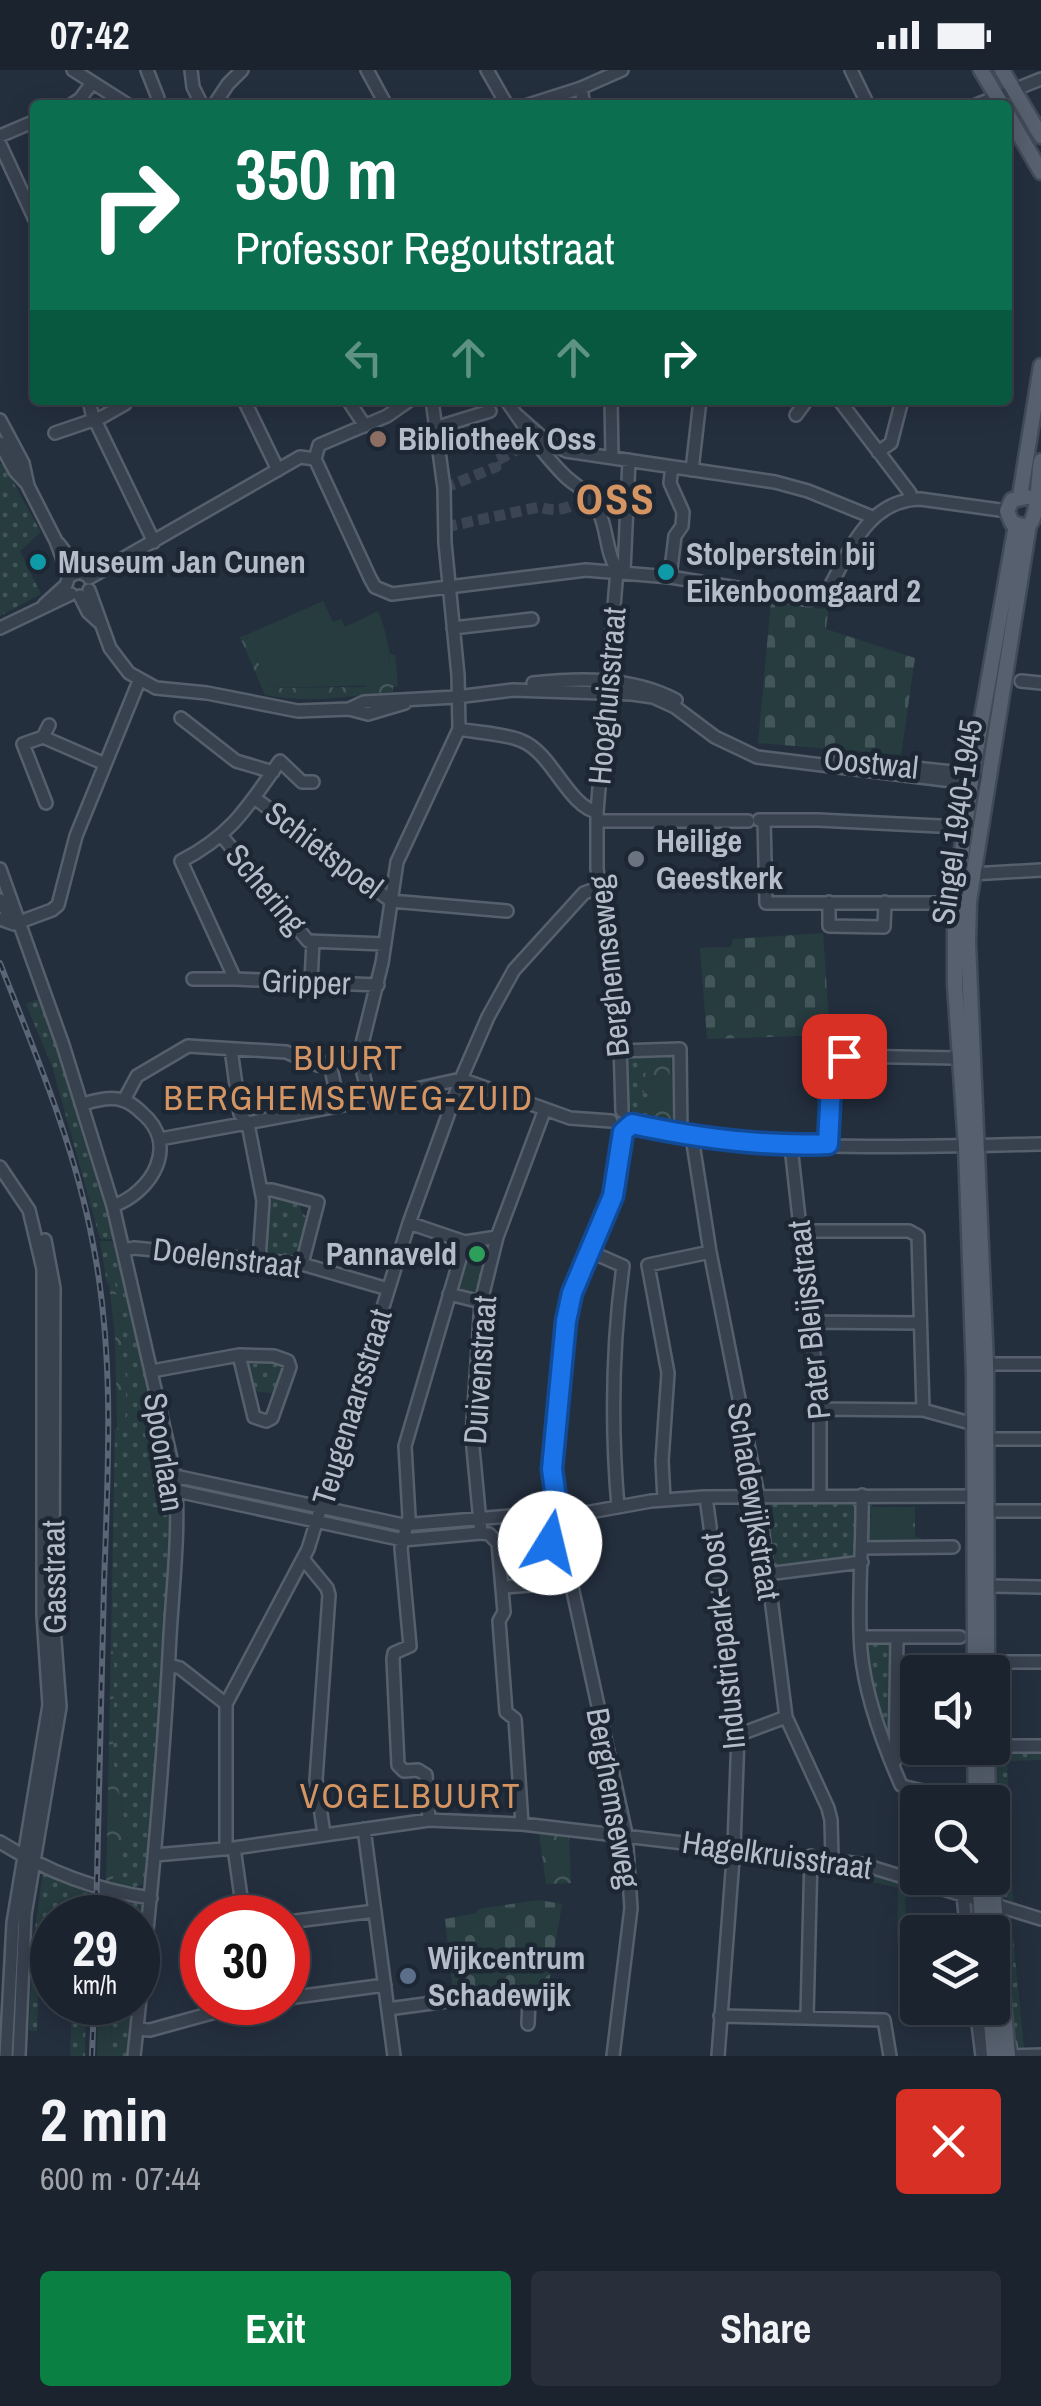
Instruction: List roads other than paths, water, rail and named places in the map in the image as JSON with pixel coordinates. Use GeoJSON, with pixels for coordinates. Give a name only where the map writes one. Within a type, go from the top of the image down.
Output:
{"type":"FeatureCollection","features":[{"type":"Feature","properties":{"kind":"main road"},"geometry":{"type":"LineString","coordinates":[[982,70],[998,100]]}},
{"type":"Feature","properties":{"kind":"main road"},"geometry":{"type":"LineString","coordinates":[[1002,70],[1041,136]]}},
{"type":"Feature","properties":{"kind":"main road"},"geometry":{"type":"LineString","coordinates":[[1012,122],[1041,172]]}},
{"type":"Feature","properties":{"kind":"main road"},"geometry":{"type":"LineString","coordinates":[[1020,496],[1029,498],[1032,516],[1010,519],[1010,503],[1020,496],[1041,366]]}},
{"type":"Feature","properties":{"kind":"main road","name":"Singel 1940-1945"},"geometry":{"type":"LineString","coordinates":[[973,1655],[989,1364],[976,1146],[963,1103],[954,902],[1041,460]]}},
{"type":"Feature","properties":{"kind":"main road","name":"Singel 1940-1945"},"geometry":{"type":"LineString","coordinates":[[975,784],[968,943],[976,1146],[974,1404],[989,1655]]}},
{"type":"Feature","properties":{"kind":"main road"},"geometry":{"type":"LineString","coordinates":[[987,1895],[991,1905],[988,1915]]}},
{"type":"Feature","properties":{"kind":"main road"},"geometry":{"type":"LineString","coordinates":[[991,1895],[1010,2056]]}},
{"type":"Feature","properties":{"kind":"main road"},"geometry":{"type":"LineString","coordinates":[[991,2025],[994,2056]]}},
{"type":"Feature","properties":{"kind":"street"},"geometry":{"type":"LineString","coordinates":[[73,70],[120,100]]}},
{"type":"Feature","properties":{"kind":"street"},"geometry":{"type":"LineString","coordinates":[[147,70],[157,100]]}},
{"type":"Feature","properties":{"kind":"street"},"geometry":{"type":"LineString","coordinates":[[191,70],[200,100]]}},
{"type":"Feature","properties":{"kind":"street"},"geometry":{"type":"LineString","coordinates":[[217,100],[242,70]]}},
{"type":"Feature","properties":{"kind":"street"},"geometry":{"type":"LineString","coordinates":[[367,70],[383,100]]}},
{"type":"Feature","properties":{"kind":"street"},"geometry":{"type":"LineString","coordinates":[[487,70],[505,100]]}},
{"type":"Feature","properties":{"kind":"street"},"geometry":{"type":"LineString","coordinates":[[584,70],[584,100]]}},
{"type":"Feature","properties":{"kind":"street"},"geometry":{"type":"LineString","coordinates":[[544,100],[622,70]]}},
{"type":"Feature","properties":{"kind":"street"},"geometry":{"type":"LineString","coordinates":[[851,70],[866,100]]}},
{"type":"Feature","properties":{"kind":"street"},"geometry":{"type":"LineString","coordinates":[[1000,100],[1041,79]]}},
{"type":"Feature","properties":{"kind":"street"},"geometry":{"type":"LineString","coordinates":[[78,100],[92,83]]}},
{"type":"Feature","properties":{"kind":"street"},"geometry":{"type":"LineString","coordinates":[[0,136],[30,123]]}},
{"type":"Feature","properties":{"kind":"street"},"geometry":{"type":"LineString","coordinates":[[0,144],[30,209]]}},
{"type":"Feature","properties":{"kind":"street"},"geometry":{"type":"LineString","coordinates":[[90,405],[154,542]]}},
{"type":"Feature","properties":{"kind":"street"},"geometry":{"type":"LineString","coordinates":[[55,433],[123,405]]}},
{"type":"Feature","properties":{"kind":"street"},"geometry":{"type":"LineString","coordinates":[[246,405],[278,470]]}},
{"type":"Feature","properties":{"kind":"street"},"geometry":{"type":"LineString","coordinates":[[351,405],[365,426]]}},
{"type":"Feature","properties":{"kind":"street"},"geometry":{"type":"LineString","coordinates":[[403,405],[387,416],[320,445],[315,459],[375,587],[392,594],[574,570],[621,571],[805,599],[820,598],[872,517],[908,499],[1007,511]]}},
{"type":"Feature","properties":{"kind":"street"},"geometry":{"type":"LineString","coordinates":[[369,1098],[359,1056],[378,985],[399,852],[459,730],[438,427],[433,405]]}},
{"type":"Feature","properties":{"kind":"street"},"geometry":{"type":"LineString","coordinates":[[438,427],[501,405]]}},
{"type":"Feature","properties":{"kind":"street"},"geometry":{"type":"LineString","coordinates":[[505,405],[544,439],[566,451],[775,482],[872,517]]}},
{"type":"Feature","properties":{"kind":"street"},"geometry":{"type":"LineString","coordinates":[[611,405],[612,457]]}},
{"type":"Feature","properties":{"kind":"street"},"geometry":{"type":"LineString","coordinates":[[692,470],[699,405]]}},
{"type":"Feature","properties":{"kind":"street"},"geometry":{"type":"LineString","coordinates":[[796,415],[803,405]]}},
{"type":"Feature","properties":{"kind":"street"},"geometry":{"type":"LineString","coordinates":[[842,405],[910,493],[908,499]]}},
{"type":"Feature","properties":{"kind":"street"},"geometry":{"type":"LineString","coordinates":[[878,452],[891,443],[901,405]]}},
{"type":"Feature","properties":{"kind":"street"},"geometry":{"type":"LineString","coordinates":[[516,416],[544,453],[589,496],[607,528],[613,564],[621,571]]}},
{"type":"Feature","properties":{"kind":"street"},"geometry":{"type":"LineString","coordinates":[[0,420],[15,472],[28,486],[78,584],[88,612],[99,622],[116,656],[139,680],[76,836],[58,905],[17,923],[0,919]]}},
{"type":"Feature","properties":{"kind":"street"},"geometry":{"type":"LineString","coordinates":[[0,628],[300,458],[315,459]]}},
{"type":"Feature","properties":{"kind":"street","name":"Hooghuisstraat"},"geometry":{"type":"LineString","coordinates":[[597,816],[630,460]]}},
{"type":"Feature","properties":{"kind":"street"},"geometry":{"type":"LineString","coordinates":[[670,577],[675,536],[682,526],[684,512],[670,483],[672,467]]}},
{"type":"Feature","properties":{"kind":"street"},"geometry":{"type":"LineString","coordinates":[[453,628],[532,619]]}},
{"type":"Feature","properties":{"kind":"street","name":"Oostwal"},"geometry":{"type":"LineString","coordinates":[[139,680],[163,690],[207,692],[298,710],[349,708],[368,714],[414,700],[513,690],[538,682],[662,692],[699,721],[758,751],[975,784]]}},
{"type":"Feature","properties":{"kind":"street"},"geometry":{"type":"LineString","coordinates":[[1021,681],[1041,683]]}},
{"type":"Feature","properties":{"kind":"street"},"geometry":{"type":"LineString","coordinates":[[181,718],[236,761],[273,772]]}},
{"type":"Feature","properties":{"kind":"street"},"geometry":{"type":"LineString","coordinates":[[459,730],[513,739],[530,746],[597,816],[959,827]]}},
{"type":"Feature","properties":{"kind":"street"},"geometry":{"type":"LineString","coordinates":[[46,803],[23,744],[46,731],[105,764]]}},
{"type":"Feature","properties":{"kind":"street"},"geometry":{"type":"LineString","coordinates":[[221,835],[256,799],[280,762],[302,782],[313,782]]}},
{"type":"Feature","properties":{"kind":"street","name":"Singel 1940-1945"},"geometry":{"type":"LineString","coordinates":[[963,1103],[957,1093],[950,904],[964,799],[975,784]]}},
{"type":"Feature","properties":{"kind":"street","name":"Schietspoel"},"geometry":{"type":"LineString","coordinates":[[256,799],[391,901]]}},
{"type":"Feature","properties":{"kind":"street","name":"Berghemseweg"},"geometry":{"type":"LineString","coordinates":[[597,816],[600,886],[614,967],[622,1111]]}},
{"type":"Feature","properties":{"kind":"street"},"geometry":{"type":"LineString","coordinates":[[756,820],[766,903],[950,904]]}},
{"type":"Feature","properties":{"kind":"street","name":"Gripper"},"geometry":{"type":"LineString","coordinates":[[221,835],[180,861],[235,979]]}},
{"type":"Feature","properties":{"kind":"street","name":"Schering"},"geometry":{"type":"LineString","coordinates":[[221,835],[308,941],[385,944]]}},
{"type":"Feature","properties":{"kind":"street","name":"Spoorlaan"},"geometry":{"type":"LineString","coordinates":[[0,869],[82,1104],[113,1206],[175,1476],[168,1665],[151,1895]]}},
{"type":"Feature","properties":{"kind":"street"},"geometry":{"type":"LineString","coordinates":[[974,874],[1041,870]]}},
{"type":"Feature","properties":{"kind":"street","name":"Teugenaarsstraat"},"geometry":{"type":"LineString","coordinates":[[239,1895],[230,1849],[226,1704],[304,1560],[409,1223],[461,1079],[493,1006],[514,970],[584,893],[600,886]]}},
{"type":"Feature","properties":{"kind":"street"},"geometry":{"type":"LineString","coordinates":[[0,900],[17,923]]}},
{"type":"Feature","properties":{"kind":"street"},"geometry":{"type":"LineString","coordinates":[[391,901],[507,911]]}},
{"type":"Feature","properties":{"kind":"street"},"geometry":{"type":"LineString","coordinates":[[829,902],[829,926],[884,927],[885,902]]}},
{"type":"Feature","properties":{"kind":"street","name":"Schering"},"geometry":{"type":"LineString","coordinates":[[312,982],[313,941]]}},
{"type":"Feature","properties":{"kind":"street","name":"Gripper"},"geometry":{"type":"LineString","coordinates":[[194,980],[378,985]]}},
{"type":"Feature","properties":{"kind":"street"},"geometry":{"type":"LineString","coordinates":[[124,1100],[137,1076],[188,1046],[286,1052],[318,1065],[359,1056]]}},
{"type":"Feature","properties":{"kind":"street"},"geometry":{"type":"LineString","coordinates":[[230,1048],[240,1114],[248,1124],[261,1190],[259,1260]]}},
{"type":"Feature","properties":{"kind":"street","name":"Schadewijkstraat"},"geometry":{"type":"LineString","coordinates":[[620,1051],[680,1049],[686,1136],[758,1495],[786,1717],[828,1808],[832,1859]]}},
{"type":"Feature","properties":{"kind":"street"},"geometry":{"type":"LineString","coordinates":[[828,1144],[834,1059],[955,1058]]}},
{"type":"Feature","properties":{"kind":"street"},"geometry":{"type":"LineString","coordinates":[[330,1064],[340,1106]]}},
{"type":"Feature","properties":{"kind":"street"},"geometry":{"type":"LineString","coordinates":[[160,1139],[461,1079],[570,1118],[611,1121]]}},
{"type":"Feature","properties":{"kind":"street"},"geometry":{"type":"LineString","coordinates":[[82,1104],[100,1099],[124,1100],[152,1122],[160,1139],[159,1159],[151,1180],[138,1193],[113,1206]]}},
{"type":"Feature","properties":{"kind":"street","name":"Duivenstraat"},"geometry":{"type":"LineString","coordinates":[[481,1527],[472,1437],[480,1302],[498,1238],[545,1109]]}},
{"type":"Feature","properties":{"kind":"street"},"geometry":{"type":"LineString","coordinates":[[611,1121],[622,1111],[630,1115],[628,1128]]}},
{"type":"Feature","properties":{"kind":"street"},"geometry":{"type":"LineString","coordinates":[[611,1121],[615,1129],[790,1146],[1041,1144]]}},
{"type":"Feature","properties":{"kind":"street","name":"Berghemseweg"},"geometry":{"type":"LineString","coordinates":[[612,2056],[631,1908],[626,1834],[570,1582],[552,1469],[572,1293],[613,1196],[628,1128]]}},
{"type":"Feature","properties":{"kind":"street","name":"Pater Bleijsstraat"},"geometry":{"type":"LineString","coordinates":[[790,1146],[820,1409],[820,1495]]}},
{"type":"Feature","properties":{"kind":"street","name":"Gasstraat"},"geometry":{"type":"LineString","coordinates":[[0,1167],[34,1224],[48,1268],[49,1289],[43,1615],[49,1705],[28,1860]]}},
{"type":"Feature","properties":{"kind":"street"},"geometry":{"type":"LineString","coordinates":[[261,1190],[318,1202],[302,1264]]}},
{"type":"Feature","properties":{"kind":"street"},"geometry":{"type":"LineString","coordinates":[[409,1223],[465,1242],[498,1238]]}},
{"type":"Feature","properties":{"kind":"street"},"geometry":{"type":"LineString","coordinates":[[800,1230],[910,1232],[918,1236],[923,1410]]}},
{"type":"Feature","properties":{"kind":"street"},"geometry":{"type":"LineString","coordinates":[[428,1820],[426,1775],[398,1765],[392,1659],[394,1653],[410,1646],[404,1540],[405,1446],[465,1242]]}},
{"type":"Feature","properties":{"kind":"street","name":"Doelenstraat"},"geometry":{"type":"LineString","coordinates":[[123,1250],[302,1264],[388,1290]]}},
{"type":"Feature","properties":{"kind":"street"},"geometry":{"type":"LineString","coordinates":[[589,1250],[623,1266],[613,1352],[613,1452],[618,1507]]}},
{"type":"Feature","properties":{"kind":"street"},"geometry":{"type":"LineString","coordinates":[[664,1499],[662,1461],[668,1374],[648,1266],[710,1252]]}},
{"type":"Feature","properties":{"kind":"street"},"geometry":{"type":"LineString","coordinates":[[449,1294],[480,1302]]}},
{"type":"Feature","properties":{"kind":"street"},"geometry":{"type":"LineString","coordinates":[[810,1322],[920,1323]]}},
{"type":"Feature","properties":{"kind":"street"},"geometry":{"type":"LineString","coordinates":[[152,1370],[239,1354],[288,1361],[290,1367],[272,1418],[266,1421],[254,1417],[239,1354]]}},
{"type":"Feature","properties":{"kind":"street"},"geometry":{"type":"LineString","coordinates":[[989,1364],[1041,1364]]}},
{"type":"Feature","properties":{"kind":"street","name":"Singel 1940-1945"},"geometry":{"type":"LineString","coordinates":[[981,1500],[992,1439],[989,1364]]}},
{"type":"Feature","properties":{"kind":"street","name":"Singel 1940-1945"},"geometry":{"type":"LineString","coordinates":[[974,1404],[969,1409],[970,1423],[992,1586],[990,1655]]}},
{"type":"Feature","properties":{"kind":"street"},"geometry":{"type":"LineString","coordinates":[[820,1409],[923,1410],[970,1423]]}},
{"type":"Feature","properties":{"kind":"street"},"geometry":{"type":"LineString","coordinates":[[992,1439],[1041,1440]]}},
{"type":"Feature","properties":{"kind":"street"},"geometry":{"type":"LineString","coordinates":[[175,1476],[404,1540],[664,1499],[706,1496],[862,1495],[981,1500],[1041,1511]]}},
{"type":"Feature","properties":{"kind":"street"},"geometry":{"type":"LineString","coordinates":[[176,1491],[407,1526],[481,1527],[489,1534],[498,1543],[506,1712],[514,1720],[522,1824]]}},
{"type":"Feature","properties":{"kind":"street"},"geometry":{"type":"LineString","coordinates":[[862,1495],[861,1650],[875,1715],[900,1785]]}},
{"type":"Feature","properties":{"kind":"street","name":"Industriepark-Oost"},"geometry":{"type":"LineString","coordinates":[[706,1496],[738,1735],[718,2056]]}},
{"type":"Feature","properties":{"kind":"street","name":"Berghemseweg"},"geometry":{"type":"LineString","coordinates":[[552,1584],[550,1543],[562,1542]]}},
{"type":"Feature","properties":{"kind":"street"},"geometry":{"type":"LineString","coordinates":[[862,1548],[954,1546]]}},
{"type":"Feature","properties":{"kind":"street"},"geometry":{"type":"LineString","coordinates":[[304,1560],[327,1588],[328,1595],[316,1780],[324,1834]]}},
{"type":"Feature","properties":{"kind":"street"},"geometry":{"type":"LineString","coordinates":[[767,1574],[862,1562]]}},
{"type":"Feature","properties":{"kind":"street"},"geometry":{"type":"LineString","coordinates":[[502,1587],[570,1582]]}},
{"type":"Feature","properties":{"kind":"street"},"geometry":{"type":"LineString","coordinates":[[992,1586],[1041,1587]]}},
{"type":"Feature","properties":{"kind":"street"},"geometry":{"type":"LineString","coordinates":[[862,1637],[960,1638]]}},
{"type":"Feature","properties":{"kind":"street"},"geometry":{"type":"LineString","coordinates":[[894,1770],[898,1637]]}},
{"type":"Feature","properties":{"kind":"street"},"geometry":{"type":"LineString","coordinates":[[1010,1666],[1041,1662]]}},
{"type":"Feature","properties":{"kind":"street"},"geometry":{"type":"LineString","coordinates":[[168,1665],[180,1668],[226,1704]]}},
{"type":"Feature","properties":{"kind":"street"},"geometry":{"type":"LineString","coordinates":[[738,1735],[786,1717]]}},
{"type":"Feature","properties":{"kind":"street"},"geometry":{"type":"LineString","coordinates":[[1010,1747],[1041,1746]]}},
{"type":"Feature","properties":{"kind":"street"},"geometry":{"type":"LineString","coordinates":[[991,1765],[991,1905]]}},
{"type":"Feature","properties":{"kind":"street","name":"Hagelkruisstraat"},"geometry":{"type":"LineString","coordinates":[[155,1855],[230,1849],[428,1820],[522,1824],[734,1846],[861,1864],[900,1876]]}},
{"type":"Feature","properties":{"kind":"street"},"geometry":{"type":"LineString","coordinates":[[364,1830],[394,2056]]}},
{"type":"Feature","properties":{"kind":"street"},"geometry":{"type":"LineString","coordinates":[[0,1842],[28,1860],[82,1883],[137,1895]]}},
{"type":"Feature","properties":{"kind":"street"},"geometry":{"type":"LineString","coordinates":[[807,2016],[811,1856]]}},
{"type":"Feature","properties":{"kind":"street"},"geometry":{"type":"LineString","coordinates":[[6,2056],[11,1944],[28,1860]]}},
{"type":"Feature","properties":{"kind":"street"},"geometry":{"type":"LineString","coordinates":[[20,2056],[28,1860]]}},
{"type":"Feature","properties":{"kind":"street","name":"Hagelkruisstraat"},"geometry":{"type":"LineString","coordinates":[[965,1895],[1041,1919]]}},
{"type":"Feature","properties":{"kind":"street"},"geometry":{"type":"LineString","coordinates":[[310,1919],[376,1911]]}},
{"type":"Feature","properties":{"kind":"street"},"geometry":{"type":"LineString","coordinates":[[310,1995],[385,1985]]}},
{"type":"Feature","properties":{"kind":"street"},"geometry":{"type":"LineString","coordinates":[[388,2009],[469,1998],[529,2000],[528,2024]]}},
{"type":"Feature","properties":{"kind":"street"},"geometry":{"type":"LineString","coordinates":[[720,2016],[884,2020],[890,2056]]}},
{"type":"Feature","properties":{"kind":"street"},"geometry":{"type":"LineString","coordinates":[[137,2029],[150,2030],[180,2021]]}},
{"type":"Feature","properties":{"kind":"street","name":"Spoorlaan"},"geometry":{"type":"LineString","coordinates":[[134,2056],[137,2025]]}},
{"type":"Feature","properties":{"kind":"street"},"geometry":{"type":"LineString","coordinates":[[978,2025],[982,2056]]}},
{"type":"Feature","properties":{"kind":"street"},"geometry":{"type":"LineString","coordinates":[[1010,2056],[1041,2054]]}},
{"type":"Feature","properties":{"kind":"tunnel"},"geometry":{"type":"LineString","coordinates":[[444,488],[496,467],[494,462],[533,441]]}},
{"type":"Feature","properties":{"kind":"tunnel"},"geometry":{"type":"LineString","coordinates":[[446,527],[539,507],[565,508],[589,495]]}},
{"type":"Feature","properties":{"kind":"railway"},"geometry":{"type":"LineString","coordinates":[[0,963],[76,1172],[93,1244],[105,1328],[108,1456],[97,1895]]}},
{"type":"Feature","properties":{"kind":"railway"},"geometry":{"type":"LineString","coordinates":[[92,2056],[93,2025]]}},
{"type":"Feature","properties":{"kind":"place","name":"Bibliotheek Oss"},"geometry":{"type":"Point","coordinates":[378,439]}},
{"type":"Feature","properties":{"kind":"place","name":"Museum Jan Cunen"},"geometry":{"type":"Point","coordinates":[38,562]}},
{"type":"Feature","properties":{"kind":"place","name":"Stolperstein bij Eikenboomgaard 2"},"geometry":{"type":"Point","coordinates":[666,572]}},
{"type":"Feature","properties":{"kind":"place","name":"Heilige Geestkerk"},"geometry":{"type":"Point","coordinates":[636,859]}},
{"type":"Feature","properties":{"kind":"place","name":"Pannaveld"},"geometry":{"type":"Point","coordinates":[477,1254]}},
{"type":"Feature","properties":{"kind":"place","name":"Wijkcentrum Schadewijk"},"geometry":{"type":"Point","coordinates":[408,1976]}},
{"type":"Feature","properties":{"kind":"district","name":"OSS"},"geometry":{"type":"Point","coordinates":[616,499]}},
{"type":"Feature","properties":{"kind":"district","name":"BUURT BERGHEMSEWEG-ZUID"},"geometry":{"type":"Point","coordinates":[349,1078]}},
{"type":"Feature","properties":{"kind":"district","name":"VOGELBUURT"},"geometry":{"type":"Point","coordinates":[411,1796]}}]}
